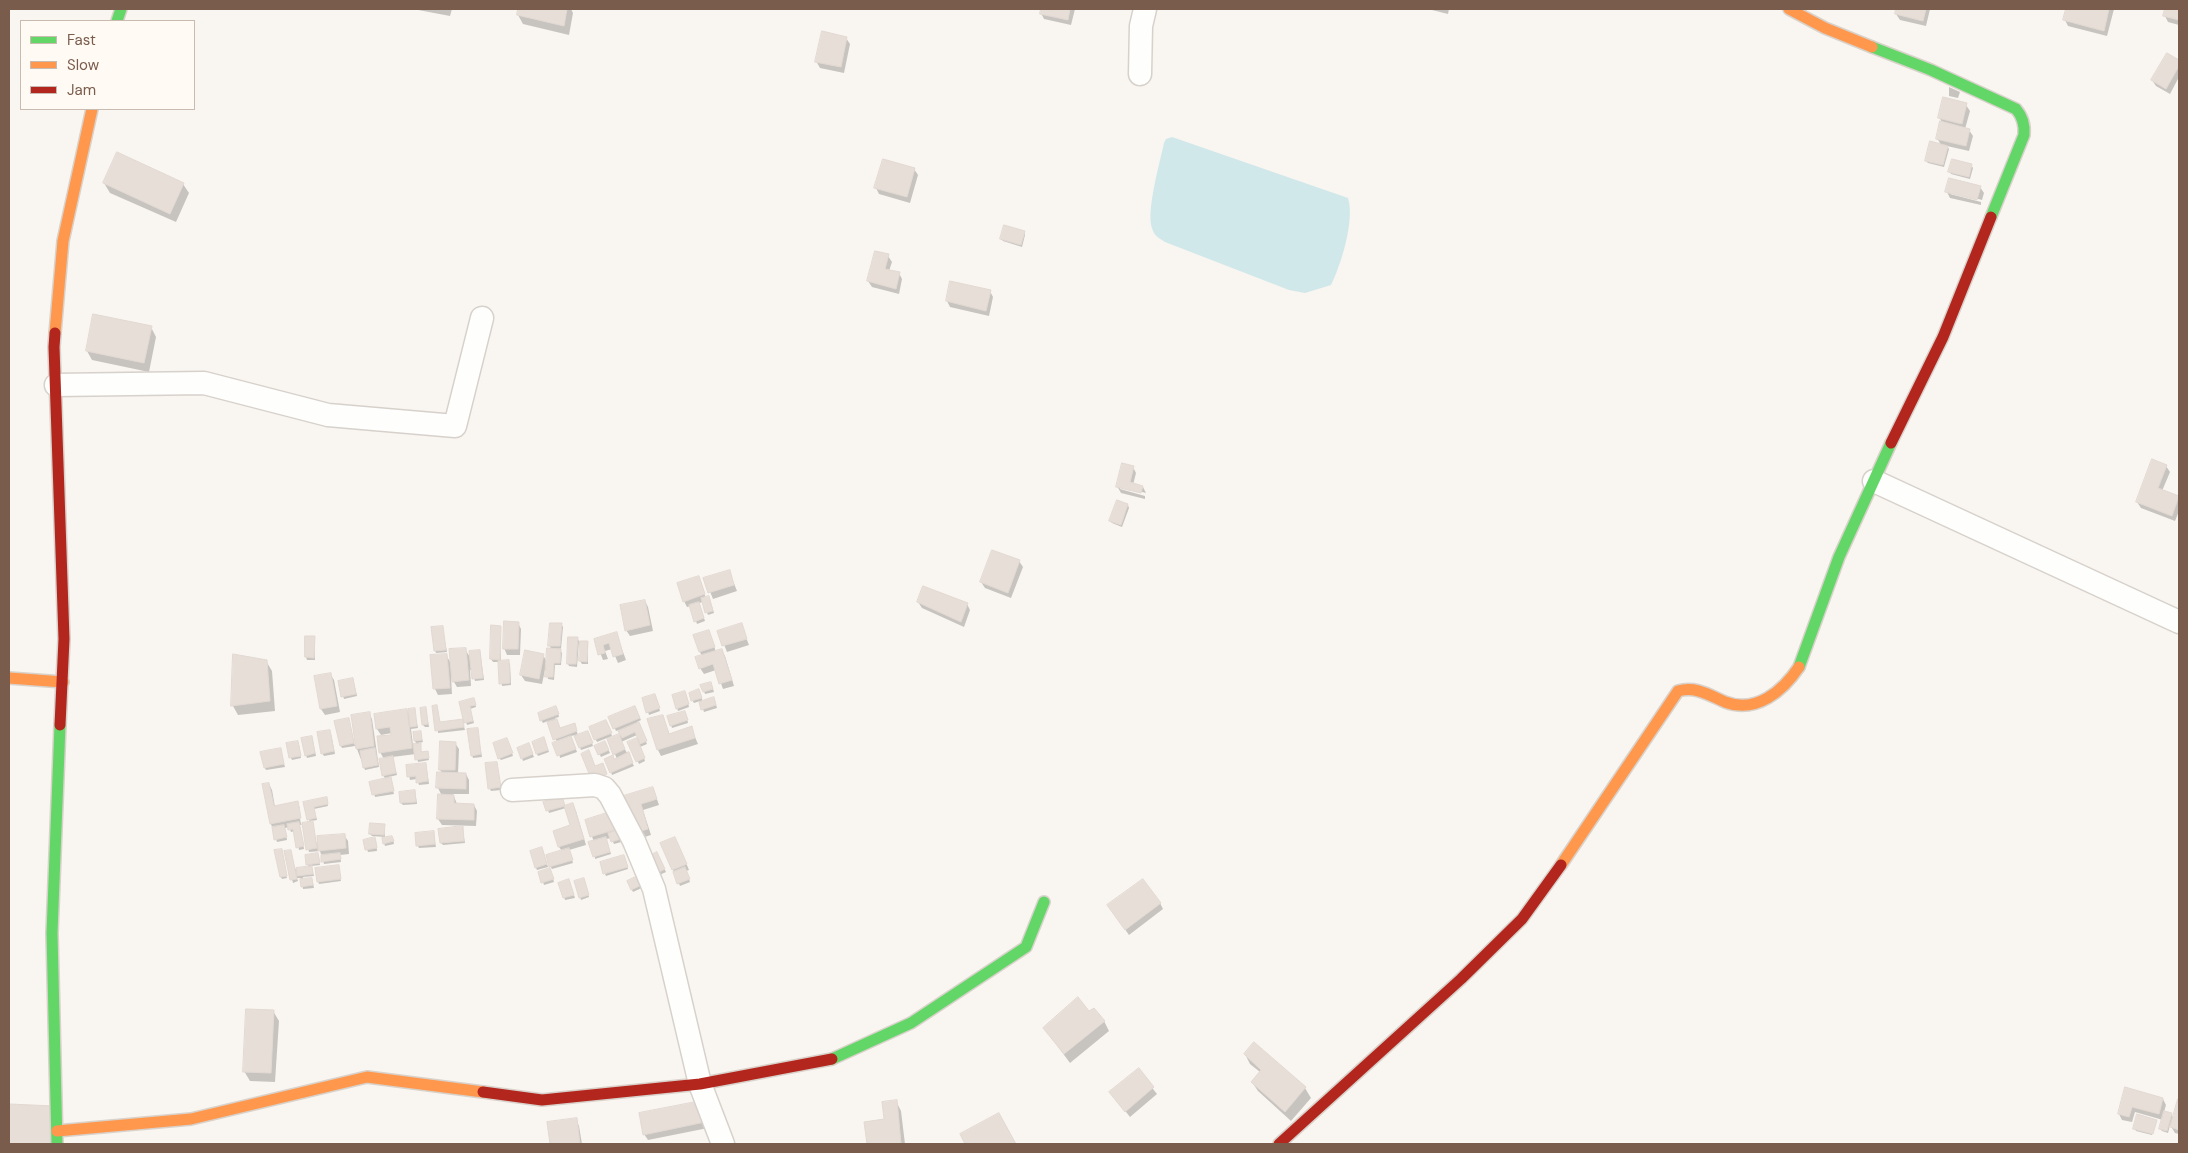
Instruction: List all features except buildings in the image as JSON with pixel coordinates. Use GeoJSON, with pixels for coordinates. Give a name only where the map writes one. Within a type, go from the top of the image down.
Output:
{"type":"FeatureCollection","features":[{"type":"Feature","properties":{"kind":"street"},"geometry":{"type":"LineString","coordinates":[[1140,74],[1141,26],[1145,9]]}},
{"type":"Feature","properties":{"kind":"street"},"geometry":{"type":"LineString","coordinates":[[1279,1144],[1461,979],[1522,919],[1579,840],[1678,691],[1683,688],[1692,689],[1740,706],[1760,702],[1779,691],[1794,676],[1802,661],[1840,557],[1943,337],[2024,135],[2025,124],[2021,114],[2016,109],[1931,70],[1825,28],[1789,9]]}},
{"type":"Feature","properties":{"kind":"street"},"geometry":{"type":"LineString","coordinates":[[57,1144],[52,933],[64,639],[54,347],[63,240],[87,124],[92,110]]}},
{"type":"Feature","properties":{"kind":"street"},"geometry":{"type":"LineString","coordinates":[[56,385],[204,383],[328,415],[455,426],[482,318]]}},
{"type":"Feature","properties":{"kind":"street"},"geometry":{"type":"LineString","coordinates":[[1874,481],[2179,622]]}},
{"type":"Feature","properties":{"kind":"street"},"geometry":{"type":"LineString","coordinates":[[9,678],[63,682]]}},
{"type":"Feature","properties":{"kind":"street"},"geometry":{"type":"LineString","coordinates":[[512,790],[595,785],[608,791],[634,841],[654,889],[700,1084],[722,1144]]}},
{"type":"Feature","properties":{"kind":"street"},"geometry":{"type":"LineString","coordinates":[[57,1131],[191,1119],[367,1077],[542,1100],[700,1084],[830,1060],[911,1023],[1026,947],[1044,902]]}},
{"type":"Feature","properties":{"kind":"water"},"geometry":{"type":"Polygon","coordinates":[[[1172,137],[1348,198],[1350,218],[1346,242],[1331,285],[1305,293],[1289,290],[1165,242],[1157,237],[1153,231],[1151,220],[1152,199],[1164,143],[1166,139],[1172,137]]]}},
{"type":"Feature","properties":{"kind":"traffic: fast"},"geometry":{"type":"LineString","coordinates":[[117,20],[121,9]]}},
{"type":"Feature","properties":{"kind":"traffic: fast"},"geometry":{"type":"LineString","coordinates":[[1872,47],[1931,70],[2016,109],[2023,121],[2024,135],[1991,217]]}},
{"type":"Feature","properties":{"kind":"traffic: fast"},"geometry":{"type":"LineString","coordinates":[[1799,667],[1839,557],[1891,443]]}},
{"type":"Feature","properties":{"kind":"traffic: fast"},"geometry":{"type":"LineString","coordinates":[[57,1144],[52,933],[60,725]]}},
{"type":"Feature","properties":{"kind":"traffic: fast"},"geometry":{"type":"LineString","coordinates":[[832,1059],[911,1023],[1026,947],[1044,902]]}},
{"type":"Feature","properties":{"kind":"traffic: slow"},"geometry":{"type":"LineString","coordinates":[[1789,9],[1825,28],[1872,47]]}},
{"type":"Feature","properties":{"kind":"traffic: slow"},"geometry":{"type":"LineString","coordinates":[[55,333],[63,241],[92,110]]}},
{"type":"Feature","properties":{"kind":"traffic: slow"},"geometry":{"type":"LineString","coordinates":[[1561,865],[1678,691],[1697,690],[1736,705],[1758,703],[1777,692],[1799,667]]}},
{"type":"Feature","properties":{"kind":"traffic: slow"},"geometry":{"type":"LineString","coordinates":[[9,678],[63,682]]}},
{"type":"Feature","properties":{"kind":"traffic: slow"},"geometry":{"type":"LineString","coordinates":[[57,1131],[191,1119],[367,1077],[483,1092]]}},
{"type":"Feature","properties":{"kind":"traffic: jam"},"geometry":{"type":"LineString","coordinates":[[1891,443],[1943,337],[1991,217]]}},
{"type":"Feature","properties":{"kind":"traffic: jam"},"geometry":{"type":"LineString","coordinates":[[55,333],[64,639],[60,725]]}},
{"type":"Feature","properties":{"kind":"traffic: jam"},"geometry":{"type":"LineString","coordinates":[[1279,1144],[1461,979],[1522,919],[1561,865]]}},
{"type":"Feature","properties":{"kind":"traffic: jam"},"geometry":{"type":"LineString","coordinates":[[483,1092],[542,1100],[700,1084],[832,1059]]}}]}
